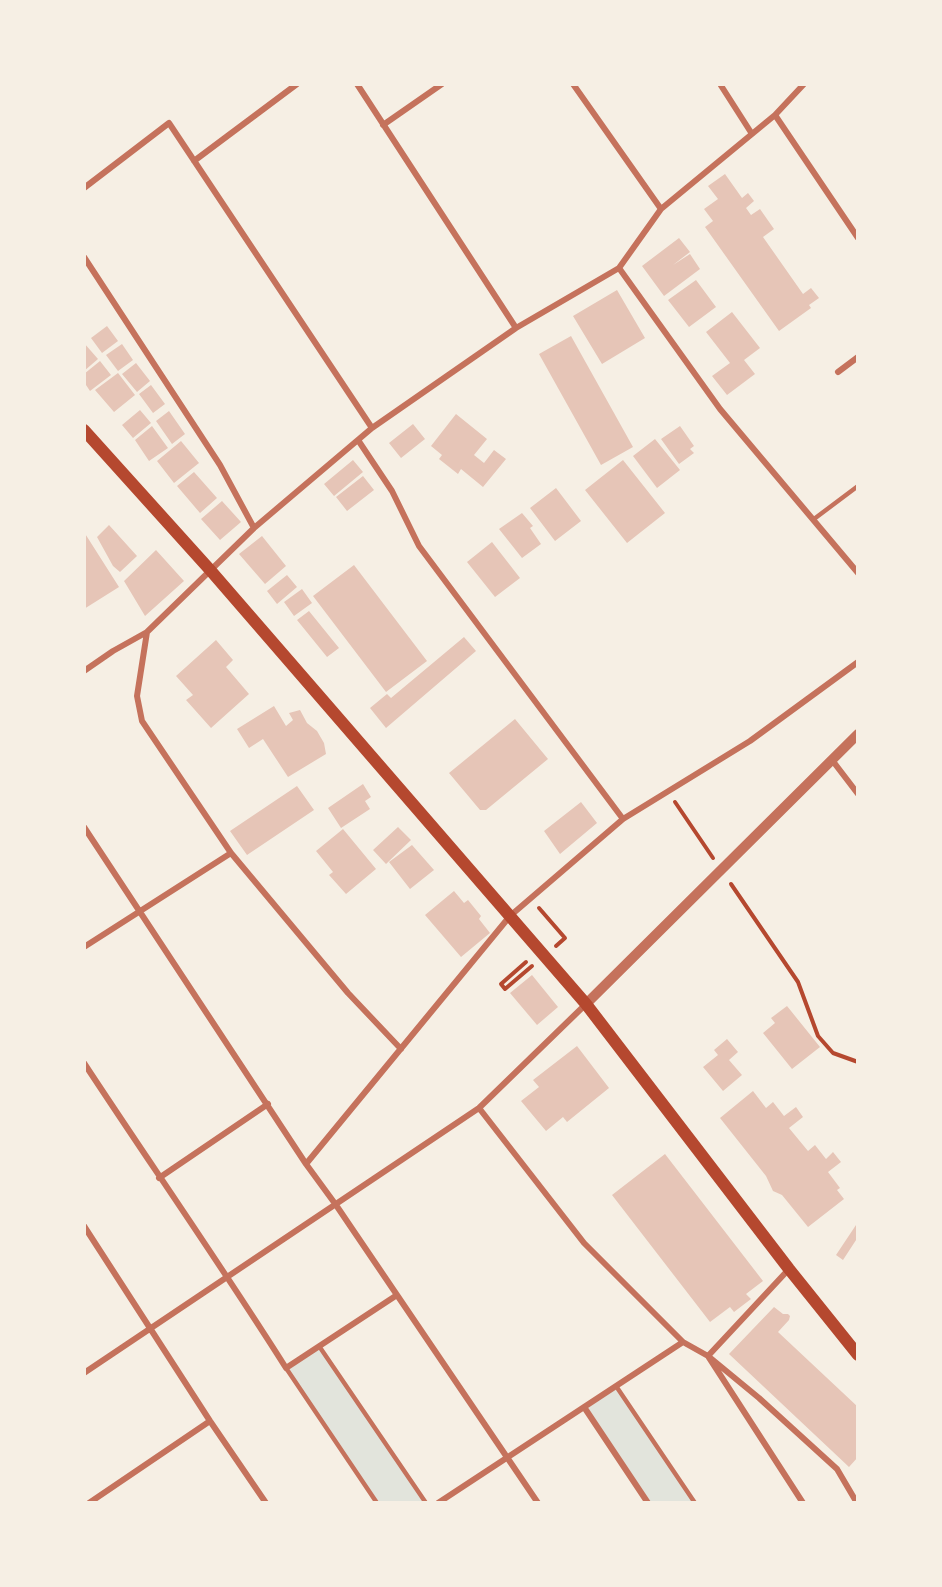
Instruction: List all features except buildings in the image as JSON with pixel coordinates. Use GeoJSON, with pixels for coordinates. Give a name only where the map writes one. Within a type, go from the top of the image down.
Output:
{"type":"FeatureCollection","features":[{"type":"Feature","properties":{"kind":"main road"},"geometry":{"type":"LineString","coordinates":[[84,430],[211,571],[586,1004],[789,1269],[858,1355]]}},
{"type":"Feature","properties":{"kind":"street"},"geometry":{"type":"LineString","coordinates":[[194,160],[297,84]]}},
{"type":"Feature","properties":{"kind":"street"},"geometry":{"type":"LineString","coordinates":[[357,84],[516,328]]}},
{"type":"Feature","properties":{"kind":"street"},"geometry":{"type":"LineString","coordinates":[[383,124],[442,84]]}},
{"type":"Feature","properties":{"kind":"street"},"geometry":{"type":"LineString","coordinates":[[573,84],[661,209]]}},
{"type":"Feature","properties":{"kind":"street"},"geometry":{"type":"LineString","coordinates":[[720,84],[752,134]]}},
{"type":"Feature","properties":{"kind":"street"},"geometry":{"type":"LineString","coordinates":[[84,671],[112,651],[147,632],[254,528],[372,428],[516,328],[620,268],[661,209],[775,115],[804,84]]}},
{"type":"Feature","properties":{"kind":"street"},"geometry":{"type":"LineString","coordinates":[[775,115],[858,238]]}},
{"type":"Feature","properties":{"kind":"street"},"geometry":{"type":"LineString","coordinates":[[84,188],[169,123],[372,428]]}},
{"type":"Feature","properties":{"kind":"street"},"geometry":{"type":"LineString","coordinates":[[84,257],[220,465],[254,528]]}},
{"type":"Feature","properties":{"kind":"street"},"geometry":{"type":"LineString","coordinates":[[620,268],[720,409],[858,573]]}},
{"type":"Feature","properties":{"kind":"street"},"geometry":{"type":"LineString","coordinates":[[838,372],[858,357]]}},
{"type":"Feature","properties":{"kind":"street"},"geometry":{"type":"LineString","coordinates":[[358,440],[392,490],[419,546],[623,819]]}},
{"type":"Feature","properties":{"kind":"street"},"geometry":{"type":"LineString","coordinates":[[147,632],[137,696],[142,721],[231,853],[348,993],[401,1048]]}},
{"type":"Feature","properties":{"kind":"street"},"geometry":{"type":"LineString","coordinates":[[306,1164],[510,916],[623,819],[750,741],[858,662]]}},
{"type":"Feature","properties":{"kind":"street"},"geometry":{"type":"LineString","coordinates":[[84,1373],[478,1108],[858,734]]}},
{"type":"Feature","properties":{"kind":"street"},"geometry":{"type":"LineString","coordinates":[[832,760],[858,794]]}},
{"type":"Feature","properties":{"kind":"street"},"geometry":{"type":"LineString","coordinates":[[84,827],[306,1164],[538,1503]]}},
{"type":"Feature","properties":{"kind":"street"},"geometry":{"type":"LineString","coordinates":[[84,947],[231,853]]}},
{"type":"Feature","properties":{"kind":"street"},"geometry":{"type":"LineString","coordinates":[[84,1063],[159,1178],[228,1275],[286,1368],[397,1295]]}},
{"type":"Feature","properties":{"kind":"street"},"geometry":{"type":"LineString","coordinates":[[159,1178],[268,1104]]}},
{"type":"Feature","properties":{"kind":"street"},"geometry":{"type":"LineString","coordinates":[[478,1108],[584,1243],[683,1342],[708,1356],[759,1398],[837,1469],[857,1503]]}},
{"type":"Feature","properties":{"kind":"street"},"geometry":{"type":"LineString","coordinates":[[84,1226],[210,1422],[266,1503]]}},
{"type":"Feature","properties":{"kind":"street"},"geometry":{"type":"LineString","coordinates":[[708,1356],[789,1269]]}},
{"type":"Feature","properties":{"kind":"street"},"geometry":{"type":"LineString","coordinates":[[438,1503],[683,1342]]}},
{"type":"Feature","properties":{"kind":"street"},"geometry":{"type":"LineString","coordinates":[[708,1356],[803,1503]]}},
{"type":"Feature","properties":{"kind":"street"},"geometry":{"type":"LineString","coordinates":[[584,1407],[648,1503]]}},
{"type":"Feature","properties":{"kind":"street"},"geometry":{"type":"LineString","coordinates":[[89,1503],[210,1422]]}},
{"type":"Feature","properties":{"kind":"lane"},"geometry":{"type":"LineString","coordinates":[[814,519],[858,486]]}},
{"type":"Feature","properties":{"kind":"lane"},"geometry":{"type":"LineString","coordinates":[[320,1346],[426,1503]]}},
{"type":"Feature","properties":{"kind":"lane"},"geometry":{"type":"LineString","coordinates":[[286,1368],[376,1503]]}},
{"type":"Feature","properties":{"kind":"lane"},"geometry":{"type":"LineString","coordinates":[[616,1386],[695,1503]]}},
{"type":"Feature","properties":{"kind":"path"},"geometry":{"type":"LineString","coordinates":[[668,792],[798,982],[818,1036],[833,1053],[858,1062]]}},
{"type":"Feature","properties":{"kind":"path"},"geometry":{"type":"LineString","coordinates":[[536,904],[565,938]]}},
{"type":"Feature","properties":{"kind":"path"},"geometry":{"type":"LineString","coordinates":[[505,988],[501,984],[526,962]]}},
{"type":"Feature","properties":{"kind":"shaded area"},"geometry":{"type":"Polygon","coordinates":[[[319,1346],[426,1503],[377,1503],[286,1368],[319,1346]]]}},
{"type":"Feature","properties":{"kind":"shaded area"},"geometry":{"type":"Polygon","coordinates":[[[616,1386],[695,1503],[648,1503],[584,1407],[616,1386]]]}}]}
